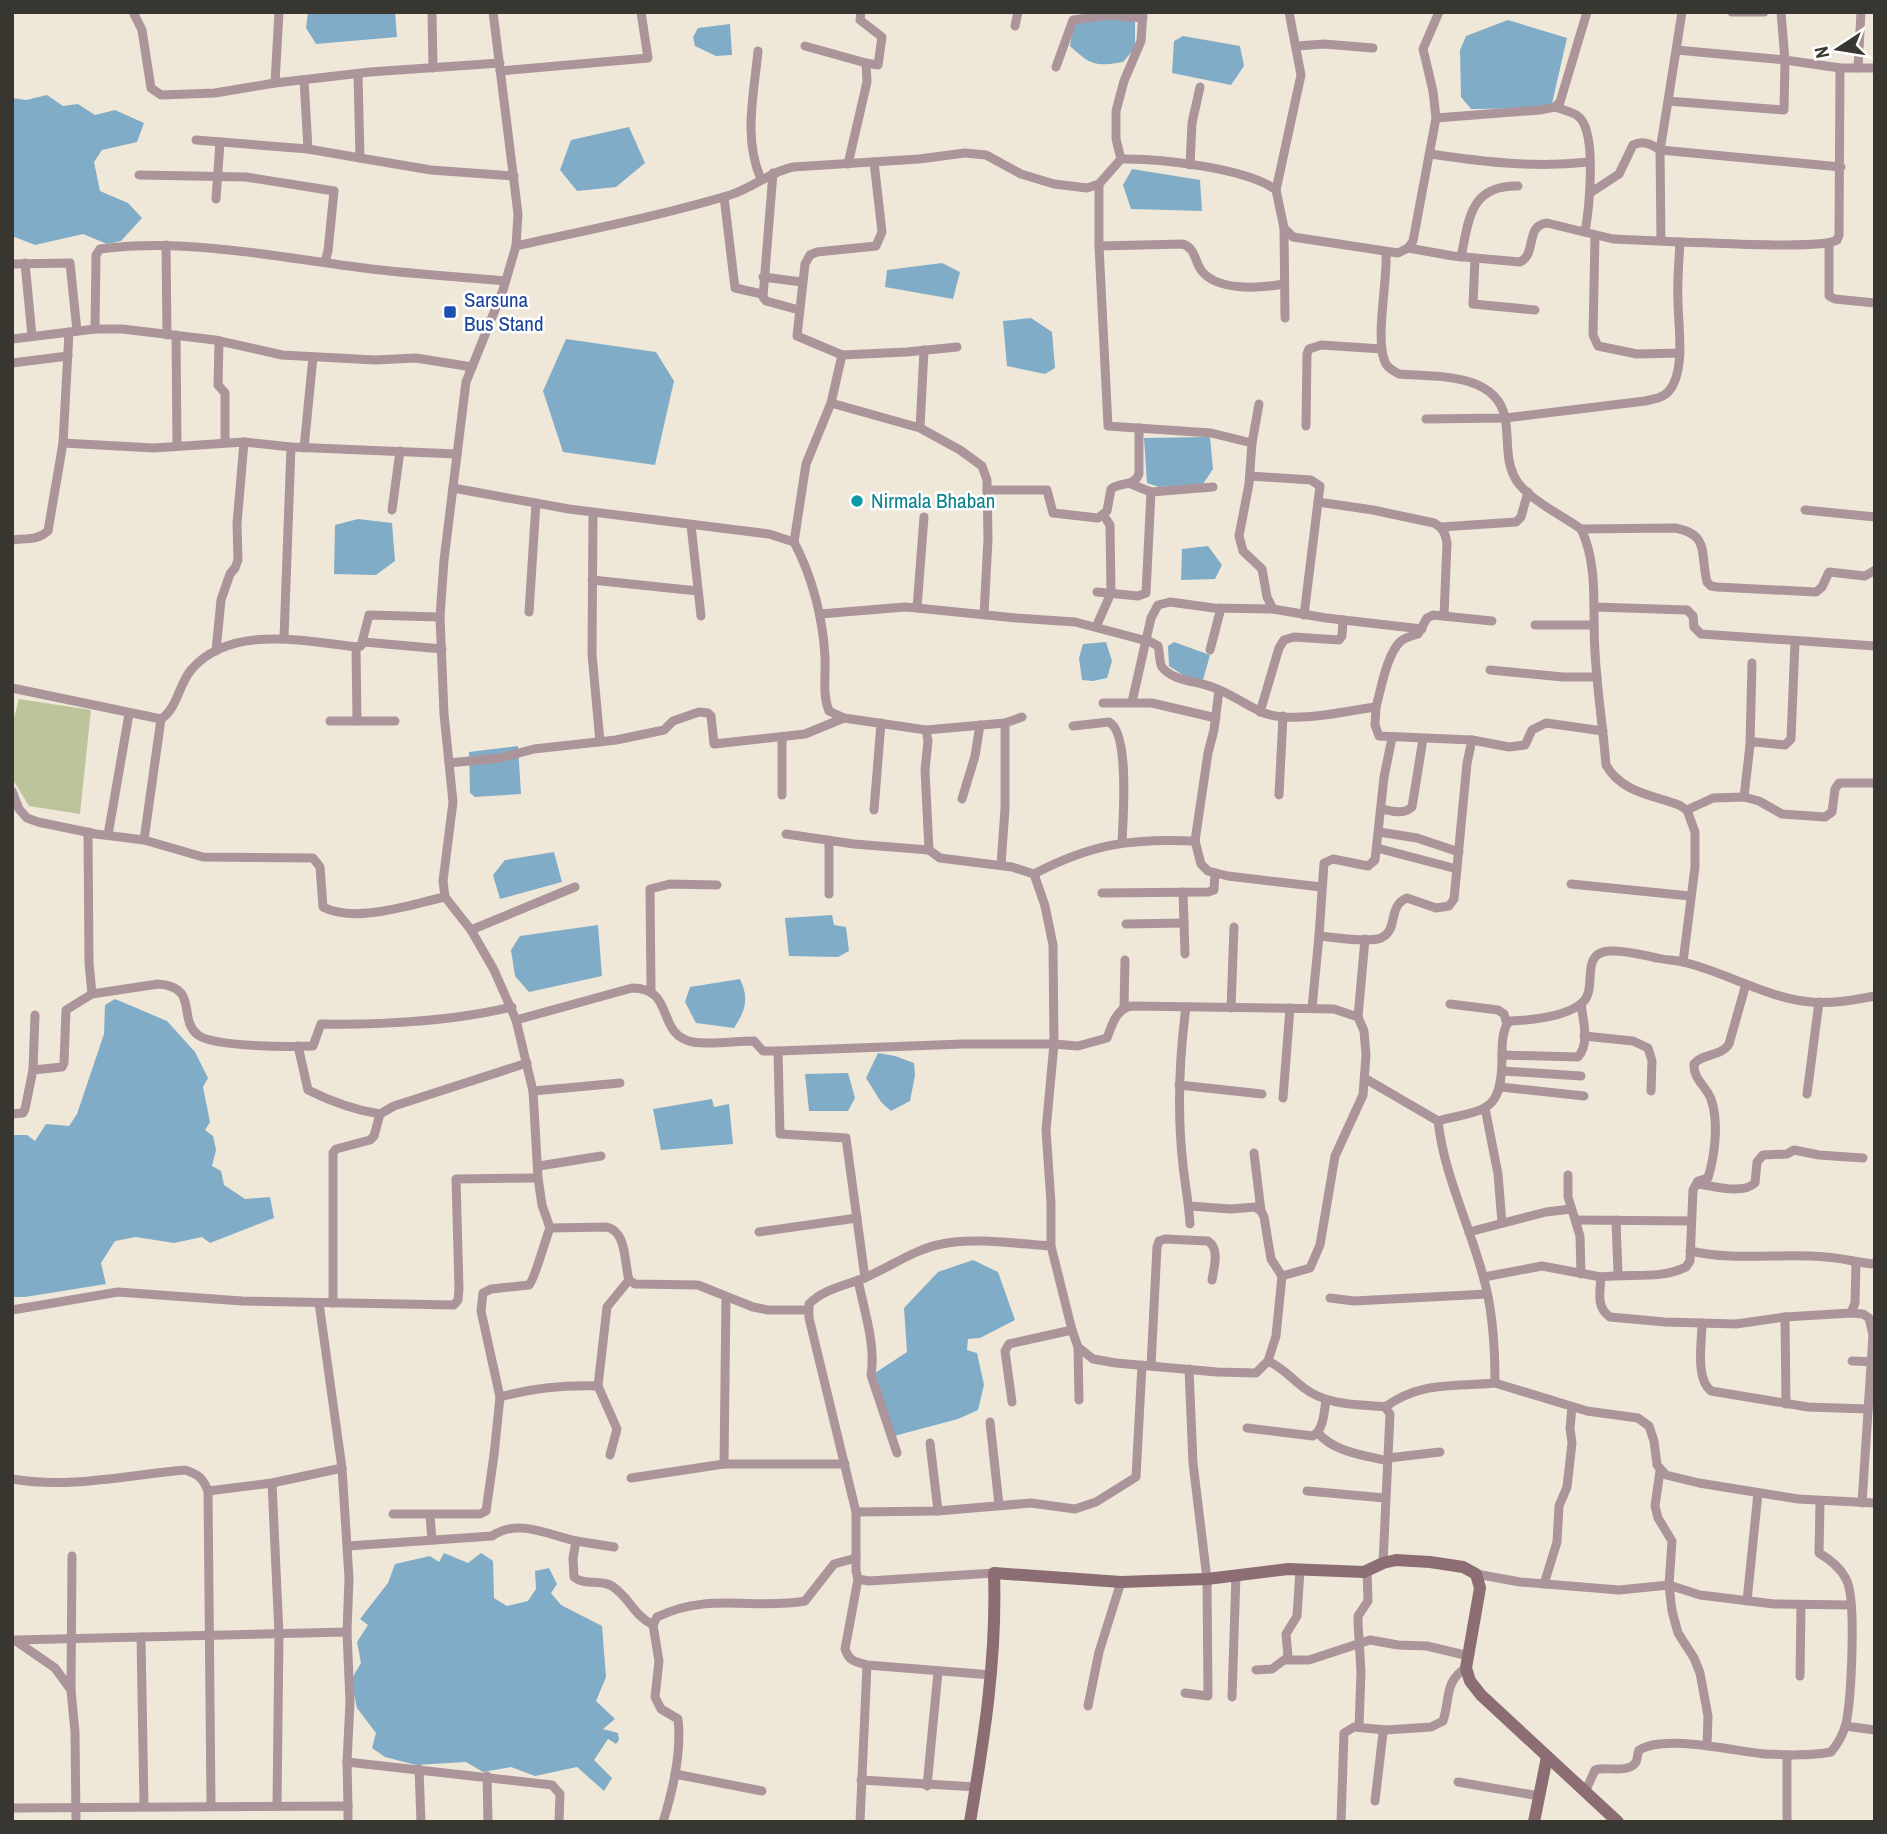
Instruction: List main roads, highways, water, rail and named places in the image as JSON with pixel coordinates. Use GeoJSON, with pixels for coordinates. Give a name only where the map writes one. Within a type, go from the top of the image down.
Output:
{"type":"FeatureCollection","features":[{"type":"Feature","properties":{"kind":"water"},"geometry":{"type":"Polygon","coordinates":[[[308,12],[395,12],[397,37],[316,44],[306,28],[308,12]]]}},
{"type":"Feature","properties":{"kind":"water"},"geometry":{"type":"Polygon","coordinates":[[[1121,17],[1135,22],[1135,48],[1123,62],[1093,63],[1070,46],[1074,20],[1121,17]]]}},
{"type":"Feature","properties":{"kind":"water"},"geometry":{"type":"Polygon","coordinates":[[[1508,20],[1567,38],[1551,108],[1471,109],[1461,97],[1460,50],[1466,36],[1508,20]]]}},
{"type":"Feature","properties":{"kind":"water"},"geometry":{"type":"Polygon","coordinates":[[[730,24],[732,55],[716,56],[695,46],[693,37],[698,28],[730,24]]]}},
{"type":"Feature","properties":{"kind":"water"},"geometry":{"type":"Polygon","coordinates":[[[1183,36],[1240,46],[1244,66],[1231,85],[1172,73],[1174,41],[1183,36]]]}},
{"type":"Feature","properties":{"kind":"water"},"geometry":{"type":"Polygon","coordinates":[[[47,95],[63,106],[78,104],[95,115],[115,110],[144,123],[137,142],[102,150],[94,162],[100,191],[128,203],[142,218],[121,241],[107,244],[83,234],[35,245],[12,236],[12,98],[26,100],[47,95]]]}},
{"type":"Feature","properties":{"kind":"water"},"geometry":{"type":"Polygon","coordinates":[[[629,127],[645,163],[616,187],[577,191],[560,170],[571,140],[629,127]]]}},
{"type":"Feature","properties":{"kind":"water"},"geometry":{"type":"Polygon","coordinates":[[[1132,169],[1200,180],[1202,211],[1131,209],[1123,185],[1132,169]]]}},
{"type":"Feature","properties":{"kind":"water"},"geometry":{"type":"Polygon","coordinates":[[[942,263],[960,272],[953,299],[885,287],[887,270],[942,263]]]}},
{"type":"Feature","properties":{"kind":"water"},"geometry":{"type":"Polygon","coordinates":[[[1031,318],[1052,332],[1055,368],[1045,374],[1007,366],[1003,321],[1031,318]]]}},
{"type":"Feature","properties":{"kind":"water"},"geometry":{"type":"Polygon","coordinates":[[[566,339],[656,352],[674,381],[655,465],[563,452],[543,391],[566,339]]]}},
{"type":"Feature","properties":{"kind":"water"},"geometry":{"type":"Polygon","coordinates":[[[1210,437],[1213,469],[1203,484],[1159,487],[1147,483],[1144,438],[1210,437]]]}},
{"type":"Feature","properties":{"kind":"water"},"geometry":{"type":"Polygon","coordinates":[[[358,519],[392,523],[395,561],[376,575],[334,574],[335,525],[358,519]]]}},
{"type":"Feature","properties":{"kind":"water"},"geometry":{"type":"Polygon","coordinates":[[[1208,546],[1222,565],[1215,579],[1181,580],[1182,549],[1208,546]]]}},
{"type":"Feature","properties":{"kind":"water"},"geometry":{"type":"Polygon","coordinates":[[[1106,642],[1112,661],[1107,678],[1082,680],[1079,658],[1083,644],[1106,642]]]}},
{"type":"Feature","properties":{"kind":"water"},"geometry":{"type":"Polygon","coordinates":[[[1174,642],[1210,655],[1203,680],[1186,677],[1169,666],[1168,646],[1174,642]]]}},
{"type":"Feature","properties":{"kind":"water"},"geometry":{"type":"Polygon","coordinates":[[[518,746],[521,794],[475,797],[470,793],[469,752],[518,746]]]}},
{"type":"Feature","properties":{"kind":"water"},"geometry":{"type":"Polygon","coordinates":[[[554,852],[562,882],[500,899],[493,875],[505,860],[554,852]]]}},
{"type":"Feature","properties":{"kind":"water"},"geometry":{"type":"Polygon","coordinates":[[[832,915],[834,925],[846,927],[849,951],[838,957],[789,956],[785,918],[832,915]]]}},
{"type":"Feature","properties":{"kind":"water"},"geometry":{"type":"Polygon","coordinates":[[[598,925],[602,976],[529,992],[515,976],[511,950],[520,936],[598,925]]]}},
{"type":"Feature","properties":{"kind":"water"},"geometry":{"type":"Polygon","coordinates":[[[740,979],[745,992],[745,1004],[734,1028],[696,1023],[685,1002],[690,987],[740,979]]]}},
{"type":"Feature","properties":{"kind":"water"},"geometry":{"type":"Polygon","coordinates":[[[115,999],[167,1021],[195,1052],[208,1078],[203,1087],[210,1122],[205,1130],[213,1136],[216,1150],[212,1166],[221,1171],[224,1185],[245,1199],[270,1197],[274,1218],[210,1243],[202,1237],[174,1243],[136,1237],[115,1241],[101,1263],[106,1284],[12,1297],[12,1135],[27,1135],[35,1141],[46,1124],[69,1126],[77,1114],[104,1034],[105,1005],[115,999]]]}},
{"type":"Feature","properties":{"kind":"water"},"geometry":{"type":"Polygon","coordinates":[[[878,1053],[914,1063],[915,1075],[910,1101],[891,1111],[881,1102],[866,1078],[878,1053]]]}},
{"type":"Feature","properties":{"kind":"water"},"geometry":{"type":"Polygon","coordinates":[[[848,1073],[855,1098],[848,1111],[809,1111],[805,1074],[848,1073]]]}},
{"type":"Feature","properties":{"kind":"water"},"geometry":{"type":"Polygon","coordinates":[[[712,1099],[714,1107],[729,1104],[733,1144],[661,1150],[653,1109],[712,1099]]]}},
{"type":"Feature","properties":{"kind":"water"},"geometry":{"type":"Polygon","coordinates":[[[973,1260],[998,1272],[1015,1320],[980,1338],[968,1339],[967,1350],[977,1353],[984,1385],[978,1410],[958,1419],[894,1436],[875,1373],[907,1352],[904,1308],[938,1272],[973,1260]]]}},
{"type":"Feature","properties":{"kind":"water"},"geometry":{"type":"Polygon","coordinates":[[[444,1553],[468,1563],[481,1553],[493,1561],[494,1598],[507,1606],[528,1601],[536,1589],[535,1571],[549,1568],[557,1584],[551,1593],[561,1605],[602,1626],[606,1677],[596,1701],[615,1719],[603,1729],[618,1733],[619,1740],[616,1744],[608,1739],[594,1760],[612,1778],[604,1791],[577,1767],[535,1776],[511,1767],[483,1772],[466,1762],[416,1765],[385,1757],[372,1748],[376,1733],[357,1708],[351,1680],[361,1663],[357,1642],[368,1625],[360,1619],[388,1583],[395,1564],[430,1556],[439,1562],[444,1553]]]}},
{"type":"Feature","properties":{"kind":"place","name":"Sarsuna Bus Stand"},"geometry":{"type":"Point","coordinates":[450,312]}},
{"type":"Feature","properties":{"kind":"place","name":"Nirmala Bhaban"},"geometry":{"type":"Point","coordinates":[857,501]}}]}
